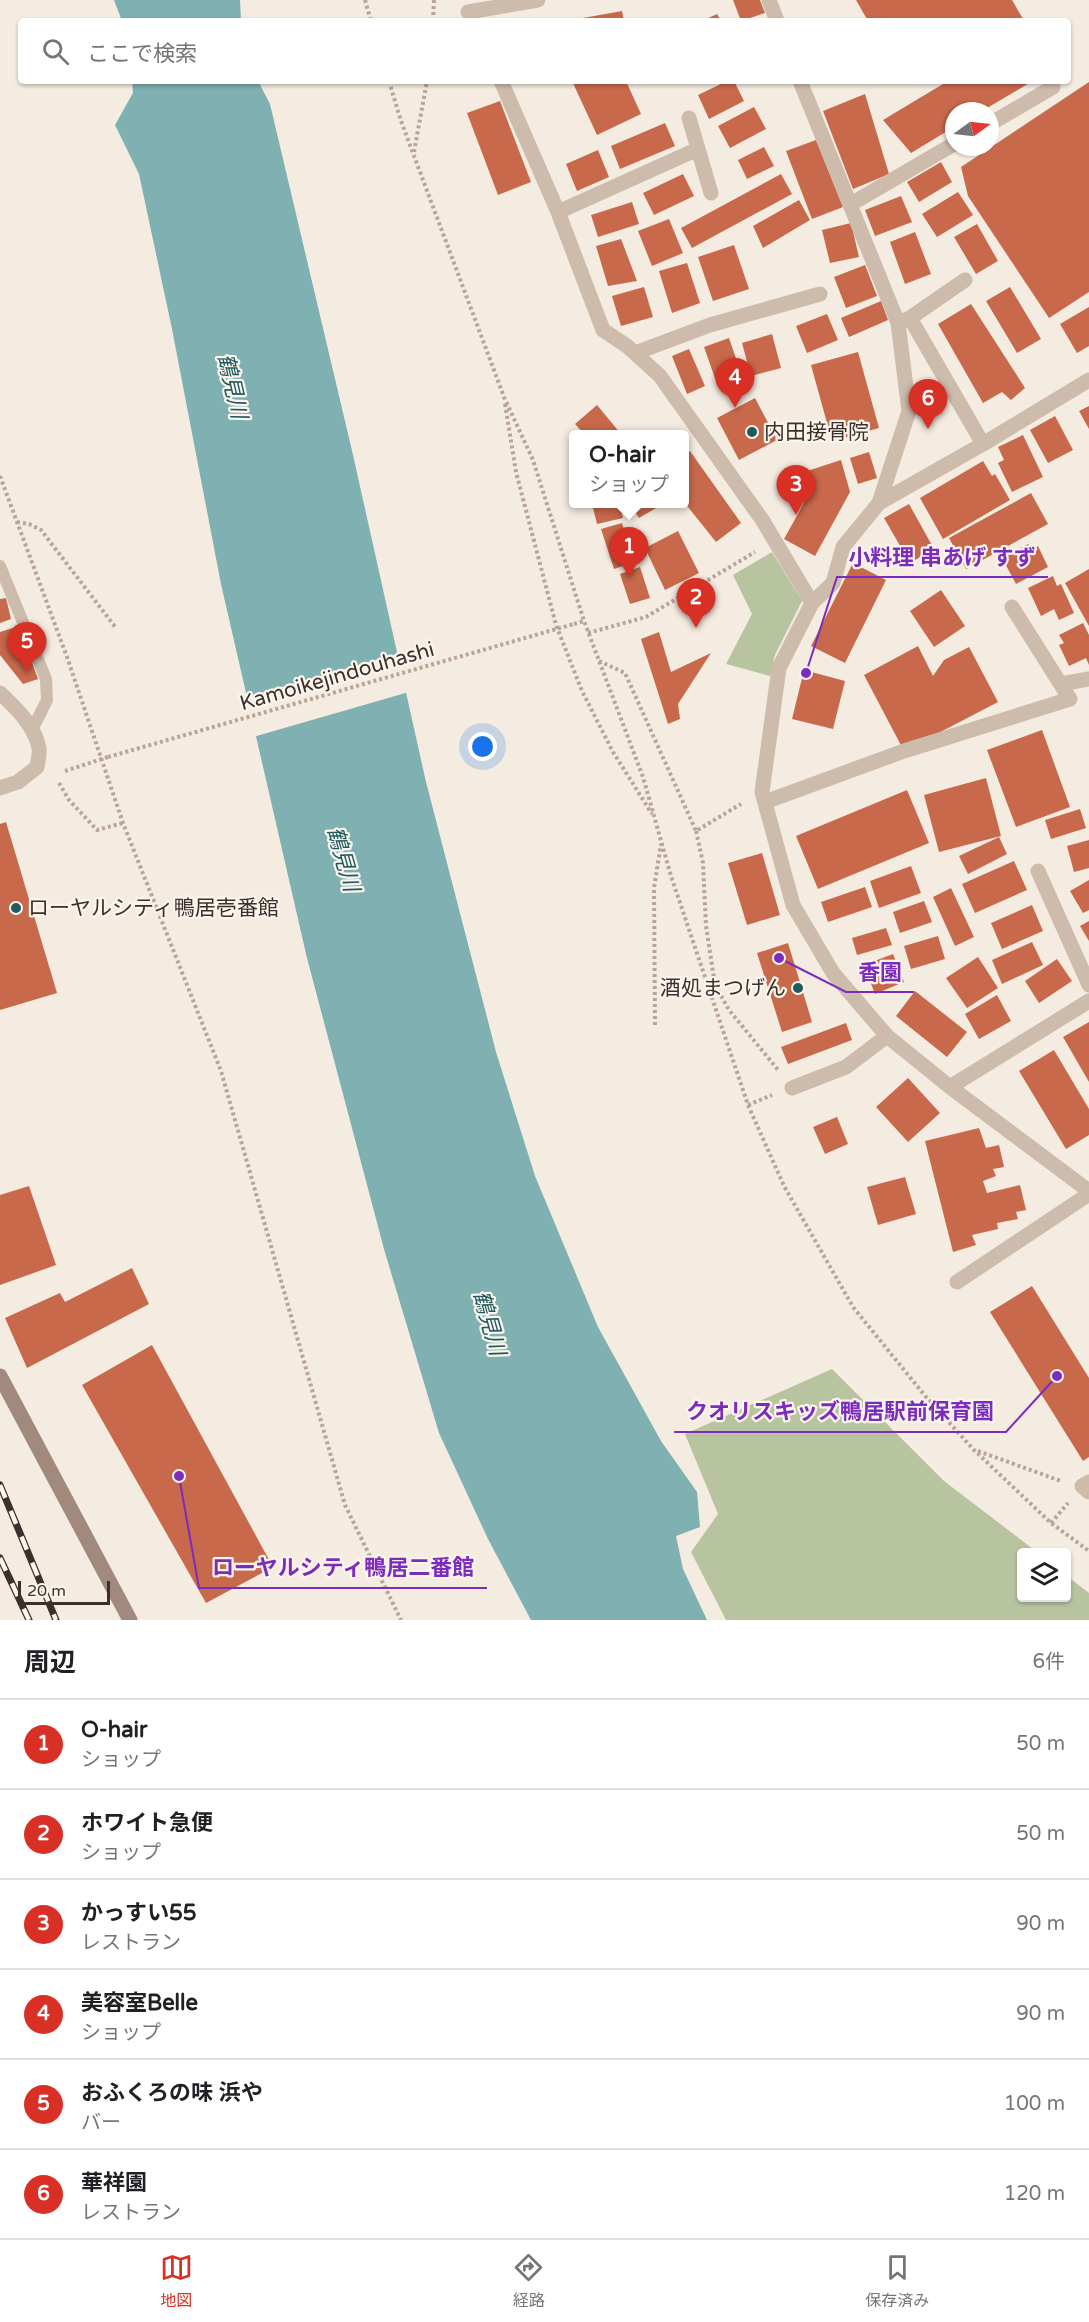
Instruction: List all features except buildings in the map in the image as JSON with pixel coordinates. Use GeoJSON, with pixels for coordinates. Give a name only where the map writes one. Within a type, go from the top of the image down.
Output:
{"type":"FeatureCollection","features":[{"type":"Feature","properties":{"kind":"street"},"geometry":{"type":"LineString","coordinates":[[467,11],[538,0]]}},
{"type":"Feature","properties":{"kind":"street"},"geometry":{"type":"LineString","coordinates":[[769,0],[776,18]]}},
{"type":"Feature","properties":{"kind":"street"},"geometry":{"type":"LineString","coordinates":[[502,84],[558,212],[603,330],[635,353],[660,376],[763,521],[812,603]]}},
{"type":"Feature","properties":{"kind":"street"},"geometry":{"type":"LineString","coordinates":[[801,84],[851,204],[904,320],[983,444]]}},
{"type":"Feature","properties":{"kind":"street"},"geometry":{"type":"LineString","coordinates":[[999,119],[1053,87]]}},
{"type":"Feature","properties":{"kind":"street"},"geometry":{"type":"LineString","coordinates":[[689,118],[711,193]]}},
{"type":"Feature","properties":{"kind":"street"},"geometry":{"type":"LineString","coordinates":[[558,212],[698,149]]}},
{"type":"Feature","properties":{"kind":"street"},"geometry":{"type":"LineString","coordinates":[[851,204],[945,149]]}},
{"type":"Feature","properties":{"kind":"street"},"geometry":{"type":"LineString","coordinates":[[904,320],[965,280]]}},
{"type":"Feature","properties":{"kind":"street"},"geometry":{"type":"LineString","coordinates":[[635,353],[710,325],[820,294]]}},
{"type":"Feature","properties":{"kind":"street"},"geometry":{"type":"LineString","coordinates":[[879,503],[909,411],[904,320]]}},
{"type":"Feature","properties":{"kind":"street"},"geometry":{"type":"LineString","coordinates":[[957,1282],[1089,1192],[950,1087],[887,1036],[833,973],[793,905],[764,797],[779,668],[812,603],[833,583],[843,547],[879,503],[1089,380]]}},
{"type":"Feature","properties":{"kind":"street"},"geometry":{"type":"LineString","coordinates":[[764,797],[1070,699],[1012,607]]}},
{"type":"Feature","properties":{"kind":"street"},"geometry":{"type":"LineString","coordinates":[[1061,684],[1089,679]]}},
{"type":"Feature","properties":{"kind":"street"},"geometry":{"type":"LineString","coordinates":[[0,693],[32,730],[40,748],[37,767],[18,782],[0,788]]}},
{"type":"Feature","properties":{"kind":"street"},"geometry":{"type":"LineString","coordinates":[[1038,871],[1089,985]]}},
{"type":"Feature","properties":{"kind":"street"},"geometry":{"type":"LineString","coordinates":[[950,1087],[1089,1001]]}},
{"type":"Feature","properties":{"kind":"street"},"geometry":{"type":"LineString","coordinates":[[792,1088],[846,1067],[887,1036]]}},
{"type":"Feature","properties":{"kind":"street"},"geometry":{"type":"LineString","coordinates":[[0,1376],[130,1620]]}},
{"type":"Feature","properties":{"kind":"lane"},"geometry":{"type":"LineString","coordinates":[[0,566],[46,679],[47,700],[32,730]]}},
{"type":"Feature","properties":{"kind":"path"},"geometry":{"type":"LineString","coordinates":[[365,0],[370,18]]}},
{"type":"Feature","properties":{"kind":"path"},"geometry":{"type":"LineString","coordinates":[[433,18],[434,0]]}},
{"type":"Feature","properties":{"kind":"path"},"geometry":{"type":"LineString","coordinates":[[390,84],[401,121],[504,397],[533,460],[588,633],[643,777],[708,988],[748,1105],[784,1186],[853,1307],[926,1397],[975,1450],[1051,1523],[1089,1551]]}},
{"type":"Feature","properties":{"kind":"path"},"geometry":{"type":"LineString","coordinates":[[414,153],[426,84]]}},
{"type":"Feature","properties":{"kind":"path"},"geometry":{"type":"LineString","coordinates":[[504,397],[516,472],[556,625],[582,691],[613,752],[655,820]]}},
{"type":"Feature","properties":{"kind":"path"},"geometry":{"type":"LineString","coordinates":[[0,476],[67,657],[123,823],[221,1071],[345,1505],[401,1620]]}},
{"type":"Feature","properties":{"kind":"path"},"geometry":{"type":"LineString","coordinates":[[17,522],[29,524],[41,530],[116,628]]}},
{"type":"Feature","properties":{"kind":"path"},"geometry":{"type":"LineString","coordinates":[[588,633],[646,618],[774,540]]}},
{"type":"Feature","properties":{"kind":"path","name":"Kamoikejindouhashi"},"geometry":{"type":"LineString","coordinates":[[65,771],[100,759],[584,621]]}},
{"type":"Feature","properties":{"kind":"path"},"geometry":{"type":"LineString","coordinates":[[598,661],[625,673],[696,831],[703,862],[706,926],[715,985],[729,1010],[792,1088]]}},
{"type":"Feature","properties":{"kind":"path"},"geometry":{"type":"LineString","coordinates":[[59,783],[69,800],[97,830],[123,823]]}},
{"type":"Feature","properties":{"kind":"path"},"geometry":{"type":"LineString","coordinates":[[696,831],[764,797]]}},
{"type":"Feature","properties":{"kind":"path"},"geometry":{"type":"LineString","coordinates":[[655,1025],[654,888],[661,840]]}},
{"type":"Feature","properties":{"kind":"path"},"geometry":{"type":"LineString","coordinates":[[708,988],[715,985]]}},
{"type":"Feature","properties":{"kind":"path"},"geometry":{"type":"LineString","coordinates":[[748,1105],[759,1100]]}},
{"type":"Feature","properties":{"kind":"path"},"geometry":{"type":"LineString","coordinates":[[975,1450],[1075,1486],[1087,1487]]}},
{"type":"Feature","properties":{"kind":"path"},"geometry":{"type":"LineString","coordinates":[[1051,1523],[1058,1515]]}},
{"type":"Feature","properties":{"kind":"green space"},"geometry":{"type":"Polygon","coordinates":[[[772,552],[802,601],[775,655],[770,676],[726,664],[752,614],[733,575],[772,552]]]}},
{"type":"Feature","properties":{"kind":"green space"},"geometry":{"type":"Polygon","coordinates":[[[832,1369],[944,1481],[1032,1548],[1017,1548],[1017,1602],[1071,1602],[1071,1579],[1089,1593],[1089,1620],[726,1620],[691,1552],[718,1514],[685,1434],[832,1369]]]}},
{"type":"Feature","properties":{"kind":"water"},"geometry":{"type":"Polygon","coordinates":[[[114,0],[240,0],[241,18],[121,18],[114,0]]]}},
{"type":"Feature","properties":{"kind":"water","name":"鶴見川"},"geometry":{"type":"Polygon","coordinates":[[[132,84],[260,84],[270,104],[353,455],[426,782],[496,1052],[535,1176],[598,1327],[661,1441],[697,1492],[700,1527],[676,1536],[683,1569],[707,1620],[531,1620],[488,1539],[439,1433],[384,1249],[307,958],[221,584],[172,329],[139,174],[115,125],[133,93],[132,84]]]}},
{"type":"Feature","properties":{"kind":"pier"},"geometry":{"type":"Polygon","coordinates":[[[400,653],[409,692],[253,737],[244,698],[400,653]]]}},
{"type":"Feature","properties":{"kind":"railway"},"geometry":{"type":"LineString","coordinates":[[0,1485],[56,1620]]}},
{"type":"Feature","properties":{"kind":"railway"},"geometry":{"type":"LineString","coordinates":[[0,1558],[29,1620]]}},
{"type":"Feature","properties":{"kind":"place","name":"美容室Belle"},"geometry":{"type":"Point","coordinates":[735,408]}},
{"type":"Feature","properties":{"kind":"place","name":"華祥園"},"geometry":{"type":"Point","coordinates":[928,429]}},
{"type":"Feature","properties":{"kind":"place","name":"内田接骨院"},"geometry":{"type":"Point","coordinates":[752,432]}},
{"type":"Feature","properties":{"kind":"place","name":"かっすい55"},"geometry":{"type":"Point","coordinates":[796,515]}},
{"type":"Feature","properties":{"kind":"place","name":"O-hair"},"geometry":{"type":"Point","coordinates":[629,577]}},
{"type":"Feature","properties":{"kind":"place","name":"ホワイト急便"},"geometry":{"type":"Point","coordinates":[696,628]}},
{"type":"Feature","properties":{"kind":"place","name":"おふくろの味 浜や"},"geometry":{"type":"Point","coordinates":[27,672]}},
{"type":"Feature","properties":{"kind":"place","name":"小料理 串あげ すず"},"geometry":{"type":"Point","coordinates":[806,673]}},
{"type":"Feature","properties":{"kind":"place","name":"ローヤルシティ鴨居壱番館"},"geometry":{"type":"Point","coordinates":[16,908]}},
{"type":"Feature","properties":{"kind":"place","name":"香園"},"geometry":{"type":"Point","coordinates":[779,958]}},
{"type":"Feature","properties":{"kind":"place","name":"酒処まつげん"},"geometry":{"type":"Point","coordinates":[798,988]}},
{"type":"Feature","properties":{"kind":"place","name":"クオリスキッズ鴨居駅前保育園"},"geometry":{"type":"Point","coordinates":[1057,1376]}},
{"type":"Feature","properties":{"kind":"place","name":"ローヤルシティ鴨居二番館"},"geometry":{"type":"Point","coordinates":[179,1476]}}]}
